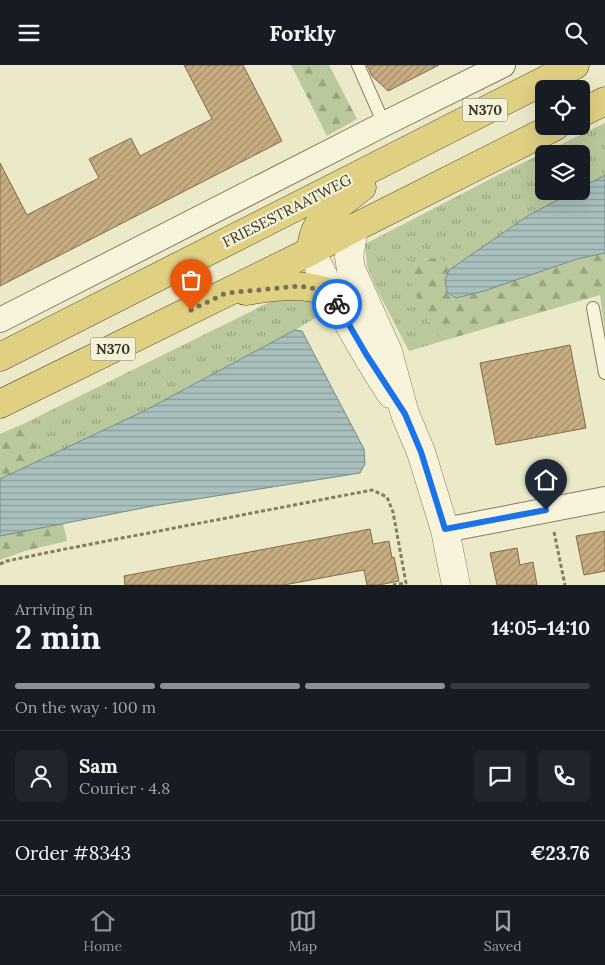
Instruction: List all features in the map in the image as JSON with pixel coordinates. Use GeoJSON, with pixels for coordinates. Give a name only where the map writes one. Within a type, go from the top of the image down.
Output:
{"type":"FeatureCollection","features":[{"type":"Feature","properties":{"kind":"highway","name":"FRIESESTRAATWEG"},"geometry":{"type":"LineString","coordinates":[[0,357],[574,65]]}},
{"type":"Feature","properties":{"kind":"highway"},"geometry":{"type":"LineString","coordinates":[[590,108],[605,101]]}},
{"type":"Feature","properties":{"kind":"highway","name":"N370"},"geometry":{"type":"LineString","coordinates":[[0,404],[311,251],[538,135]]}},
{"type":"Feature","properties":{"kind":"highway"},"geometry":{"type":"LineString","coordinates":[[311,251],[313,236],[325,216],[370,180],[396,155]]}},
{"type":"Feature","properties":{"kind":"highway"},"geometry":{"type":"LineString","coordinates":[[226,293],[300,286],[332,294]]}},
{"type":"Feature","properties":{"kind":"street"},"geometry":{"type":"LineString","coordinates":[[0,320],[503,65]]}},
{"type":"Feature","properties":{"kind":"street"},"geometry":{"type":"LineString","coordinates":[[354,228],[349,257],[351,269],[388,352],[405,414],[421,452],[445,529],[456,585]]}},
{"type":"Feature","properties":{"kind":"street"},"geometry":{"type":"LineString","coordinates":[[311,251],[332,294],[366,354],[405,414]]}},
{"type":"Feature","properties":{"kind":"street"},"geometry":{"type":"LineString","coordinates":[[445,529],[605,499]]}},
{"type":"Feature","properties":{"kind":"lane"},"geometry":{"type":"LineString","coordinates":[[358,65],[384,124]]}},
{"type":"Feature","properties":{"kind":"lane"},"geometry":{"type":"LineString","coordinates":[[593,308],[605,373]]}},
{"type":"Feature","properties":{"kind":"path"},"geometry":{"type":"LineString","coordinates":[[0,564],[52,551],[372,490],[387,497],[393,512],[406,583],[393,585]]}},
{"type":"Feature","properties":{"kind":"path"},"geometry":{"type":"LineString","coordinates":[[552,523],[565,585]]}},
{"type":"Feature","properties":{"kind":"green space"},"geometry":{"type":"Polygon","coordinates":[[[291,65],[329,65],[357,119],[327,136],[291,65]]]}},
{"type":"Feature","properties":{"kind":"green space"},"geometry":{"type":"Polygon","coordinates":[[[605,123],[605,175],[590,183],[590,145],[560,145],[580,135],[590,135],[590,130],[605,123]]]}},
{"type":"Feature","properties":{"kind":"green space"},"geometry":{"type":"Polygon","coordinates":[[[535,157],[535,200],[558,200],[529,215],[452,269],[440,258],[424,259],[438,335],[453,338],[409,351],[376,288],[367,266],[365,244],[535,157]]]}},
{"type":"Feature","properties":{"kind":"green space"},"geometry":{"type":"Polygon","coordinates":[[[605,253],[605,332],[600,295],[453,338],[438,335],[423,313],[409,278],[417,263],[440,257],[452,269],[449,270],[456,298],[484,291],[577,259],[605,253]]]}},
{"type":"Feature","properties":{"kind":"green space"},"geometry":{"type":"Polygon","coordinates":[[[276,299],[312,301],[327,311],[142,412],[43,459],[23,424],[276,299]]]}},
{"type":"Feature","properties":{"kind":"green space"},"geometry":{"type":"Polygon","coordinates":[[[23,424],[43,459],[0,479],[0,434],[23,424]]]}},
{"type":"Feature","properties":{"kind":"green space"},"geometry":{"type":"Polygon","coordinates":[[[63,523],[67,541],[25,551],[0,560],[0,536],[63,523]]]}},
{"type":"Feature","properties":{"kind":"water"},"geometry":{"type":"Polygon","coordinates":[[[605,175],[605,253],[577,259],[484,291],[456,298],[447,292],[445,280],[449,270],[529,215],[558,200],[590,200],[590,183],[605,175]]]}},
{"type":"Feature","properties":{"kind":"water"},"geometry":{"type":"Polygon","coordinates":[[[295,330],[302,331],[364,449],[365,464],[360,473],[153,506],[0,536],[0,479],[142,412],[295,330]]]}},
{"type":"Feature","properties":{"kind":"building"},"geometry":{"type":"Polygon","coordinates":[[[184,65],[243,65],[282,141],[0,286],[0,163],[27,215],[99,178],[89,159],[131,138],[140,156],[212,119],[184,65]]]}},
{"type":"Feature","properties":{"kind":"building"},"geometry":{"type":"Polygon","coordinates":[[[367,65],[439,65],[388,91],[372,76],[367,65]]]}},
{"type":"Feature","properties":{"kind":"building"},"geometry":{"type":"Polygon","coordinates":[[[570,345],[586,428],[496,445],[480,363],[570,345]]]}},
{"type":"Feature","properties":{"kind":"building"},"geometry":{"type":"Polygon","coordinates":[[[370,529],[373,544],[389,541],[399,581],[367,585],[364,570],[284,585],[125,585],[124,576],[370,529]]]}},
{"type":"Feature","properties":{"kind":"building"},"geometry":{"type":"Polygon","coordinates":[[[605,531],[605,571],[584,575],[576,536],[605,531]]]}},
{"type":"Feature","properties":{"kind":"building"},"geometry":{"type":"Polygon","coordinates":[[[517,548],[520,565],[533,562],[537,585],[497,585],[490,553],[517,548]]]}},
{"type":"Feature","properties":{"kind":"way so far"},"geometry":{"type":"LineString","coordinates":[[191,310],[226,293],[300,286],[311,287],[332,294],[337,304]]}},
{"type":"Feature","properties":{"kind":"route"},"geometry":{"type":"LineString","coordinates":[[337,304],[385,385],[405,414],[421,452],[445,529],[546,510]]}}]}
